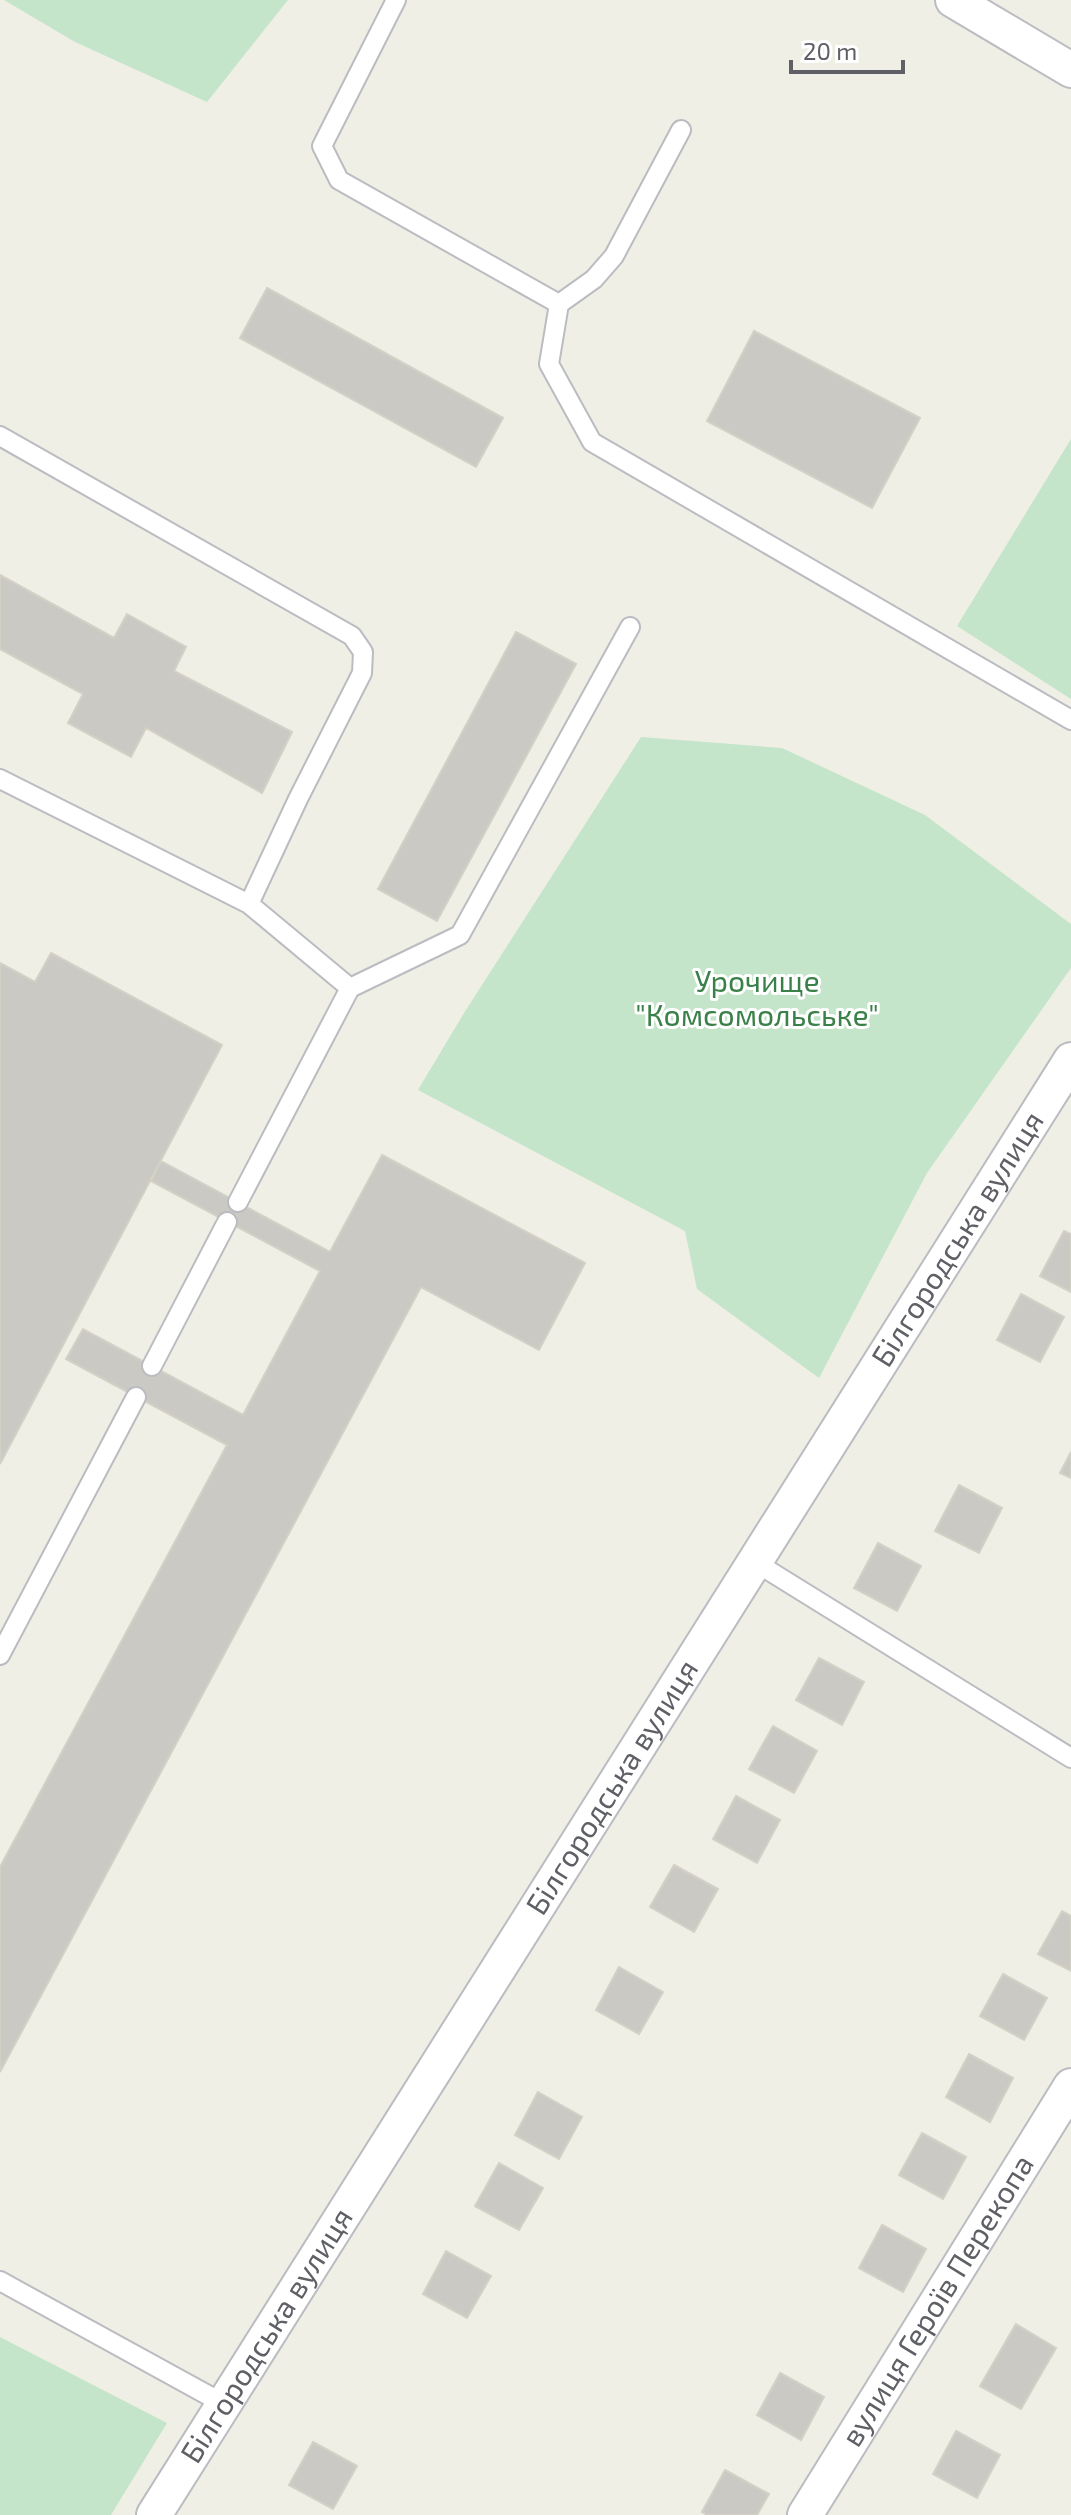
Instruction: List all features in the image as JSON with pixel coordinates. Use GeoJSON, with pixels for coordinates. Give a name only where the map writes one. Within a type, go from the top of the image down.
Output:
{"type":"FeatureCollection","features":[{"type":"Feature","properties":{"kind":"street"},"geometry":{"type":"LineString","coordinates":[[953,0],[1071,70]]}},
{"type":"Feature","properties":{"kind":"street","name":"Білгородська вулиця"},"geometry":{"type":"LineString","coordinates":[[154,2515],[1071,1060]]}},
{"type":"Feature","properties":{"kind":"street","name":"вулиця Героїв Перекопа"},"geometry":{"type":"LineString","coordinates":[[805,2515],[1071,2086]]}},
{"type":"Feature","properties":{"kind":"lane"},"geometry":{"type":"LineString","coordinates":[[396,0],[322,146],[329,163],[339,180],[559,304]]}},
{"type":"Feature","properties":{"kind":"lane"},"geometry":{"type":"LineString","coordinates":[[681,130],[614,256],[594,279],[559,304],[549,364],[592,442],[1071,720]]}},
{"type":"Feature","properties":{"kind":"lane"},"geometry":{"type":"LineString","coordinates":[[0,436],[352,636],[363,652],[362,673],[249,904]]}},
{"type":"Feature","properties":{"kind":"lane"},"geometry":{"type":"LineString","coordinates":[[238,1202],[350,988],[460,935],[630,627]]}},
{"type":"Feature","properties":{"kind":"lane"},"geometry":{"type":"LineString","coordinates":[[0,779],[249,904],[350,988]]}},
{"type":"Feature","properties":{"kind":"lane"},"geometry":{"type":"LineString","coordinates":[[152,1366],[227,1222]]}},
{"type":"Feature","properties":{"kind":"lane"},"geometry":{"type":"LineString","coordinates":[[0,1655],[136,1397]]}},
{"type":"Feature","properties":{"kind":"lane"},"geometry":{"type":"LineString","coordinates":[[755,1562],[1071,1758]]}},
{"type":"Feature","properties":{"kind":"lane"},"geometry":{"type":"LineString","coordinates":[[0,2281],[224,2404]]}},
{"type":"Feature","properties":{"kind":"green space"},"geometry":{"type":"Polygon","coordinates":[[[4,0],[288,0],[207,102],[75,42],[4,0]]]}},
{"type":"Feature","properties":{"kind":"green space"},"geometry":{"type":"Polygon","coordinates":[[[1071,439],[1071,699],[957,626],[1071,439]]]}},
{"type":"Feature","properties":{"kind":"green space","name":"Урочище \"Комсомольське\""},"geometry":{"type":"Polygon","coordinates":[[[641,737],[782,748],[925,815],[1071,924],[1071,968],[927,1173],[819,1378],[697,1289],[685,1231],[418,1090],[641,737]]]}},
{"type":"Feature","properties":{"kind":"green space"},"geometry":{"type":"Polygon","coordinates":[[[0,2337],[167,2423],[111,2515],[0,2515],[0,2337]]]}},
{"type":"Feature","properties":{"kind":"building"},"geometry":{"type":"Polygon","coordinates":[[[267,288],[503,418],[476,467],[240,338],[267,288]]]}},
{"type":"Feature","properties":{"kind":"building"},"geometry":{"type":"Polygon","coordinates":[[[754,331],[920,418],[872,508],[707,421],[754,331]]]}},
{"type":"Feature","properties":{"kind":"building"},"geometry":{"type":"Polygon","coordinates":[[[0,575],[114,638],[127,614],[186,647],[174,671],[292,732],[262,793],[146,728],[131,757],[68,723],[83,694],[0,649],[0,575]]]}},
{"type":"Feature","properties":{"kind":"building"},"geometry":{"type":"Polygon","coordinates":[[[516,632],[576,664],[437,921],[378,889],[516,632]]]}},
{"type":"Feature","properties":{"kind":"building"},"geometry":{"type":"Polygon","coordinates":[[[51,953],[222,1045],[0,1464],[0,963],[35,982],[51,953]]]}},
{"type":"Feature","properties":{"kind":"building"},"geometry":{"type":"Polygon","coordinates":[[[382,1155],[585,1263],[539,1350],[421,1287],[0,2072],[0,1867],[227,1445],[66,1359],[83,1329],[243,1415],[320,1271],[151,1181],[161,1161],[330,1252],[382,1155]]]}},
{"type":"Feature","properties":{"kind":"building"},"geometry":{"type":"Polygon","coordinates":[[[1064,1231],[1071,1234],[1071,1292],[1040,1276],[1064,1231]]]}},
{"type":"Feature","properties":{"kind":"building"},"geometry":{"type":"Polygon","coordinates":[[[1021,1294],[1064,1317],[1040,1362],[997,1340],[1021,1294]]]}},
{"type":"Feature","properties":{"kind":"building"},"geometry":{"type":"Polygon","coordinates":[[[1071,1452],[1071,1478],[1060,1473],[1071,1452]]]}},
{"type":"Feature","properties":{"kind":"building"},"geometry":{"type":"Polygon","coordinates":[[[959,1485],[1002,1508],[979,1553],[935,1531],[959,1485]]]}},
{"type":"Feature","properties":{"kind":"building"},"geometry":{"type":"Polygon","coordinates":[[[878,1543],[921,1566],[897,1611],[854,1588],[878,1543]]]}},
{"type":"Feature","properties":{"kind":"building"},"geometry":{"type":"Polygon","coordinates":[[[819,1658],[864,1682],[842,1725],[796,1700],[819,1658]]]}},
{"type":"Feature","properties":{"kind":"building"},"geometry":{"type":"Polygon","coordinates":[[[773,1726],[817,1751],[794,1793],[749,1769],[773,1726]]]}},
{"type":"Feature","properties":{"kind":"building"},"geometry":{"type":"Polygon","coordinates":[[[736,1796],[780,1820],[757,1863],[713,1839],[736,1796]]]}},
{"type":"Feature","properties":{"kind":"building"},"geometry":{"type":"Polygon","coordinates":[[[674,1865],[718,1889],[694,1932],[650,1907],[674,1865]]]}},
{"type":"Feature","properties":{"kind":"building"},"geometry":{"type":"Polygon","coordinates":[[[1062,1911],[1071,1916],[1071,1971],[1038,1954],[1062,1911]]]}},
{"type":"Feature","properties":{"kind":"building"},"geometry":{"type":"Polygon","coordinates":[[[619,1967],[663,1992],[639,2034],[596,2010],[619,1967]]]}},
{"type":"Feature","properties":{"kind":"building"},"geometry":{"type":"Polygon","coordinates":[[[1003,1974],[1047,1998],[1024,2040],[980,2016],[1003,1974]]]}},
{"type":"Feature","properties":{"kind":"building"},"geometry":{"type":"Polygon","coordinates":[[[969,2054],[1013,2078],[990,2122],[946,2097],[969,2054]]]}},
{"type":"Feature","properties":{"kind":"building"},"geometry":{"type":"Polygon","coordinates":[[[538,2092],[582,2117],[559,2159],[515,2135],[538,2092]]]}},
{"type":"Feature","properties":{"kind":"building"},"geometry":{"type":"Polygon","coordinates":[[[922,2133],[966,2157],[943,2199],[899,2175],[922,2133]]]}},
{"type":"Feature","properties":{"kind":"building"},"geometry":{"type":"Polygon","coordinates":[[[499,2163],[543,2188],[519,2230],[475,2206],[499,2163]]]}},
{"type":"Feature","properties":{"kind":"building"},"geometry":{"type":"Polygon","coordinates":[[[882,2225],[926,2249],[903,2292],[859,2268],[882,2225]]]}},
{"type":"Feature","properties":{"kind":"building"},"geometry":{"type":"Polygon","coordinates":[[[446,2251],[491,2276],[467,2318],[423,2294],[446,2251]]]}},
{"type":"Feature","properties":{"kind":"building"},"geometry":{"type":"Polygon","coordinates":[[[1016,2324],[1056,2348],[1021,2409],[980,2386],[1016,2324]]]}},
{"type":"Feature","properties":{"kind":"building"},"geometry":{"type":"Polygon","coordinates":[[[780,2373],[824,2397],[801,2440],[757,2415],[780,2373]]]}},
{"type":"Feature","properties":{"kind":"building"},"geometry":{"type":"Polygon","coordinates":[[[956,2431],[1000,2455],[977,2498],[933,2474],[956,2431]]]}},
{"type":"Feature","properties":{"kind":"building"},"geometry":{"type":"Polygon","coordinates":[[[313,2442],[357,2466],[333,2509],[289,2485],[313,2442]]]}},
{"type":"Feature","properties":{"kind":"building"},"geometry":{"type":"Polygon","coordinates":[[[725,2470],[769,2494],[757,2515],[707,2515],[702,2512],[725,2470]]]}}]}
